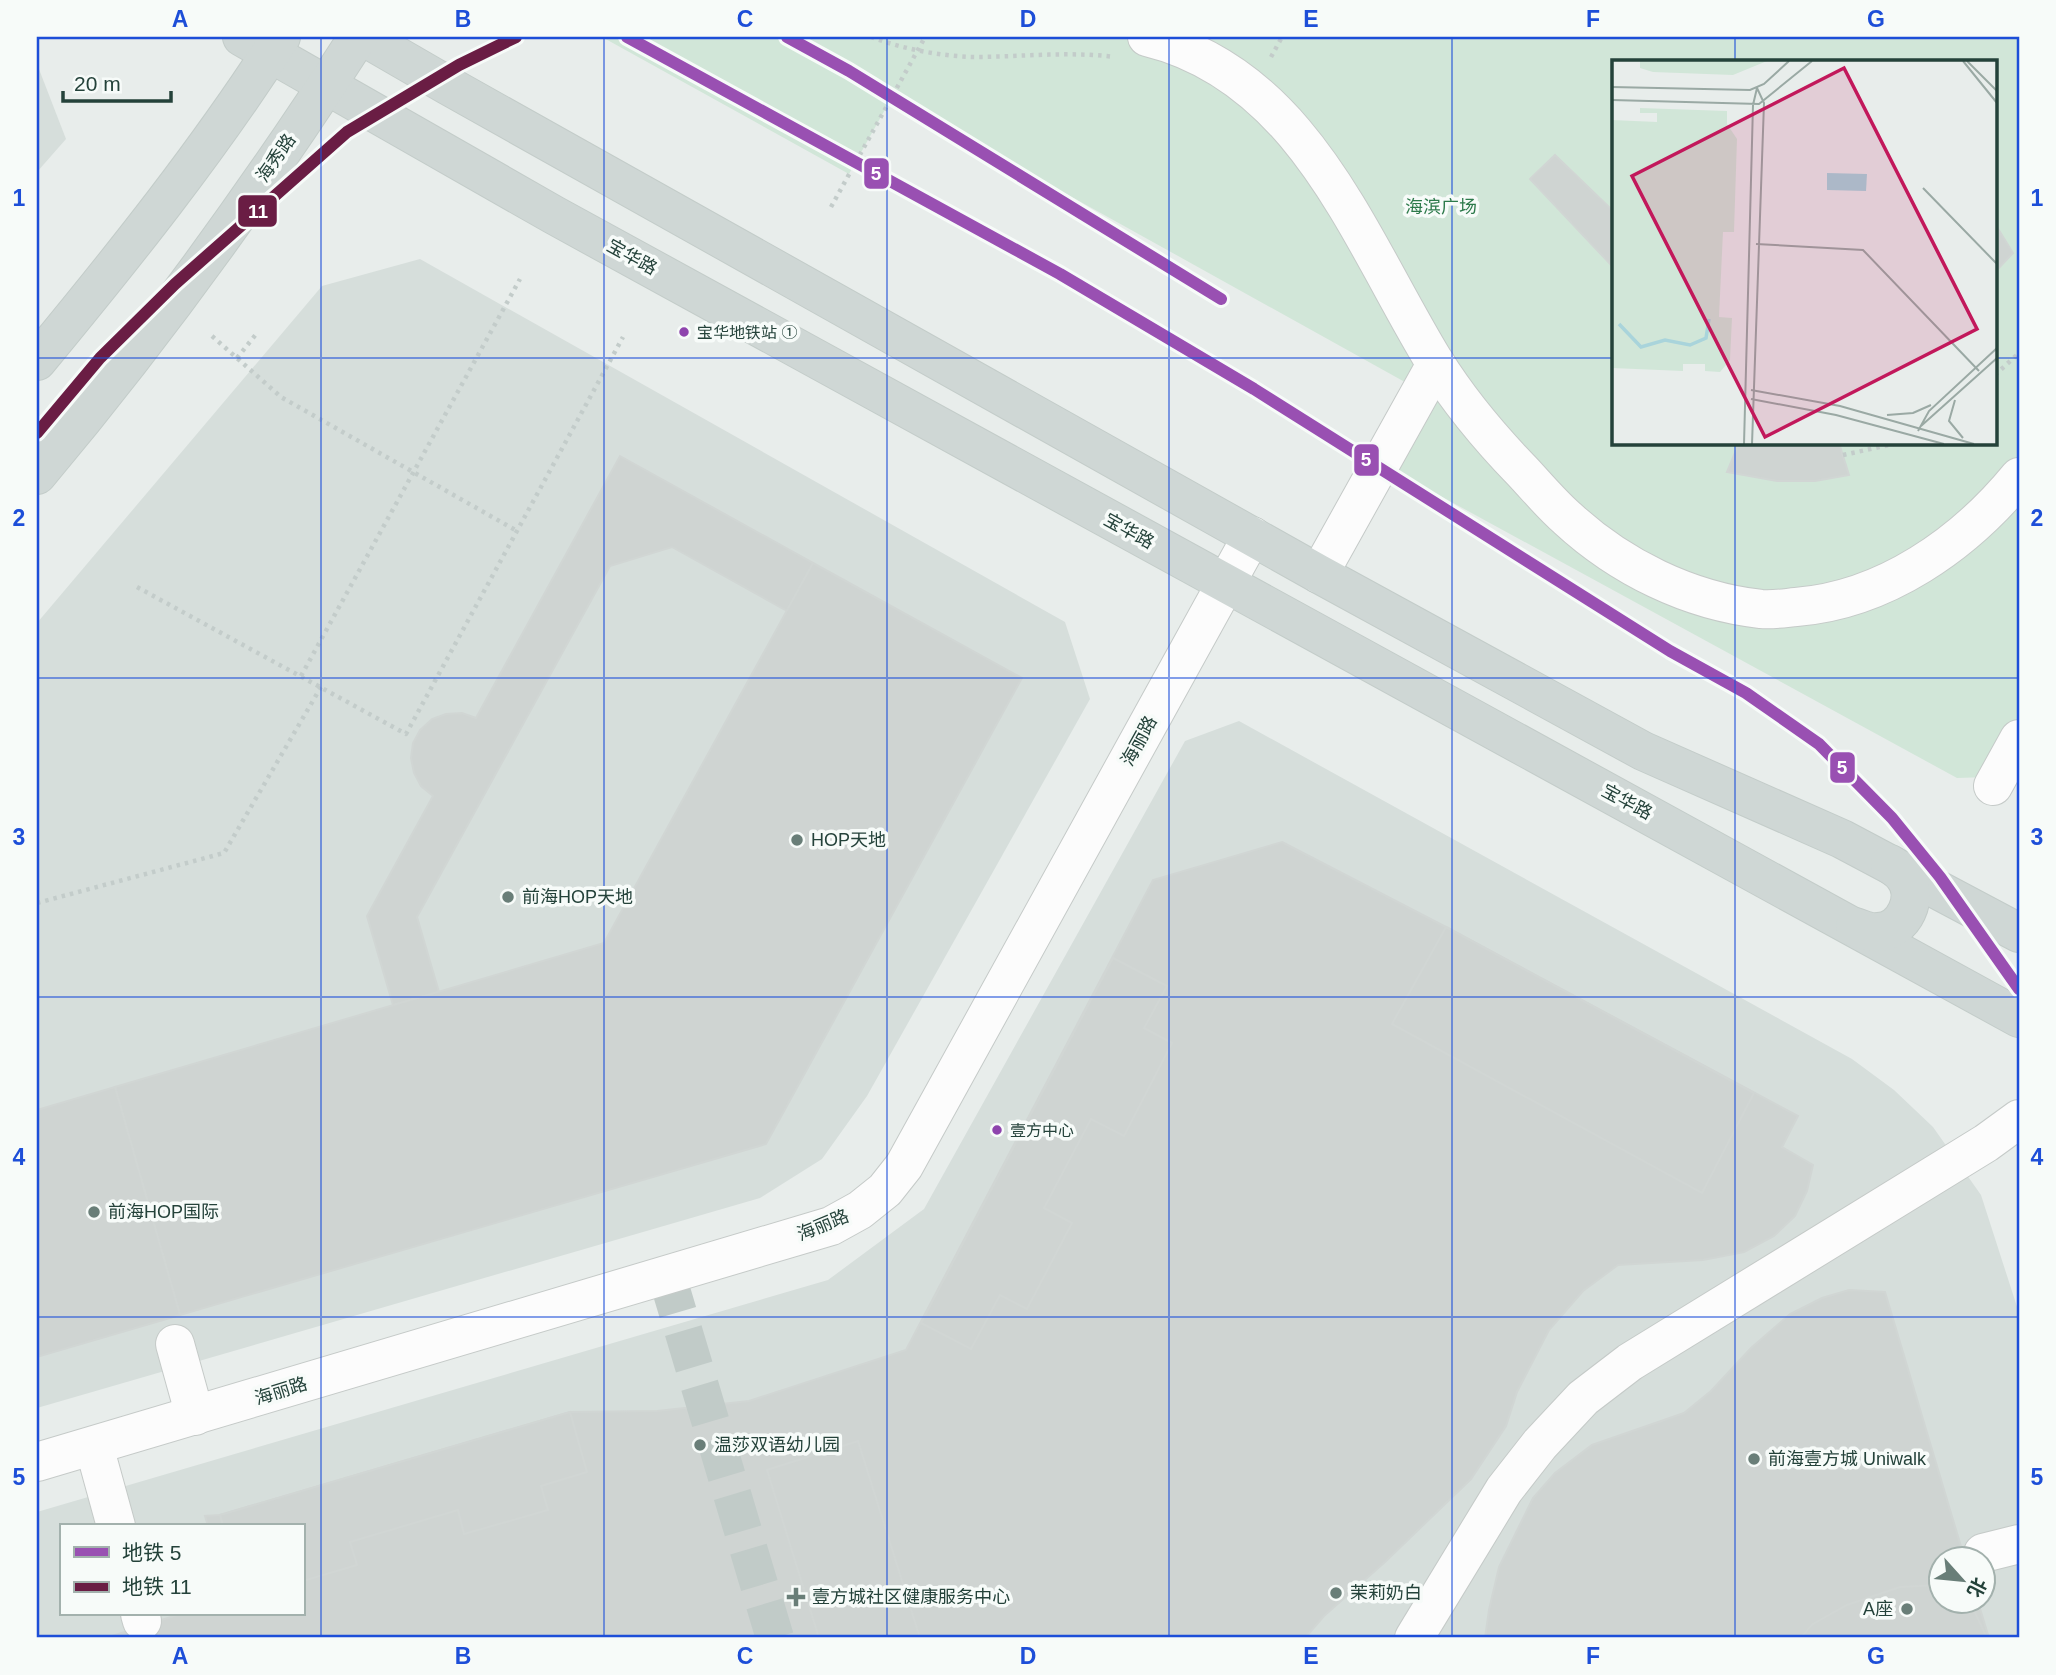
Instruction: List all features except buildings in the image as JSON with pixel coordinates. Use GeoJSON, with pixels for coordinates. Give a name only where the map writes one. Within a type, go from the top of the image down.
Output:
{"type":"FeatureCollection","features":[{"type":"Feature","properties":{"kind":"main road","name":"海秀路"},"geometry":{"type":"LineString","coordinates":[[37,475],[148,334],[358,37]]}},
{"type":"Feature","properties":{"kind":"main road"},"geometry":{"type":"LineString","coordinates":[[364,37],[1318,574],[1643,751],[1842,839],[2019,933]]}},
{"type":"Feature","properties":{"kind":"main road","name":"宝华路"},"geometry":{"type":"LineString","coordinates":[[265,42],[326,85],[627,255],[2019,1018]]}},
{"type":"Feature","properties":{"kind":"main road"},"geometry":{"type":"LineString","coordinates":[[37,361],[116,266],[218,128],[265,42]]}},
{"type":"Feature","properties":{"kind":"main road"},"geometry":{"type":"LineString","coordinates":[[627,255],[615,246],[611,236],[612,217],[617,209],[633,198],[657,203]]}},
{"type":"Feature","properties":{"kind":"main road"},"geometry":{"type":"LineString","coordinates":[[1855,927],[1869,932],[1887,931],[1905,916],[1910,905],[1909,884],[1904,875],[1890,864]]}},
{"type":"Feature","properties":{"kind":"street"},"geometry":{"type":"LineString","coordinates":[[1133,47],[1168,42],[1253,89],[1275,109],[1323,169],[1436,365],[1462,403],[1512,461],[1567,518],[1609,552],[1655,579],[1710,598],[1763,609],[1814,605],[1866,591],[1914,569],[1954,543],[2003,497],[2019,477]]}},
{"type":"Feature","properties":{"kind":"street"},"geometry":{"type":"LineString","coordinates":[[1318,574],[1436,365]]}},
{"type":"Feature","properties":{"kind":"street","name":"海丽路"},"geometry":{"type":"LineString","coordinates":[[37,1462],[831,1226],[860,1210],[885,1190],[904,1166],[1252,536]]}},
{"type":"Feature","properties":{"kind":"street"},"geometry":{"type":"LineString","coordinates":[[1993,786],[2019,739]]}},
{"type":"Feature","properties":{"kind":"street"},"geometry":{"type":"LineString","coordinates":[[1414,1638],[1504,1490],[1540,1444],[1583,1398],[1630,1362],[1986,1143],[2019,1119]]}},
{"type":"Feature","properties":{"kind":"street"},"geometry":{"type":"LineString","coordinates":[[175,1344],[195,1416]]}},
{"type":"Feature","properties":{"kind":"street"},"geometry":{"type":"LineString","coordinates":[[94,1446],[115,1524]]}},
{"type":"Feature","properties":{"kind":"street"},"geometry":{"type":"LineString","coordinates":[[1996,1550],[2019,1544]]}},
{"type":"Feature","properties":{"kind":"path"},"geometry":{"type":"LineString","coordinates":[[871,37],[933,53],[973,57],[1081,53],[1133,47]]}},
{"type":"Feature","properties":{"kind":"path"},"geometry":{"type":"LineString","coordinates":[[831,207],[925,37]]}},
{"type":"Feature","properties":{"kind":"path"},"geometry":{"type":"LineString","coordinates":[[301,676],[520,279]]}},
{"type":"Feature","properties":{"kind":"path"},"geometry":{"type":"LineString","coordinates":[[237,358],[257,333]]}},
{"type":"Feature","properties":{"kind":"path"},"geometry":{"type":"LineString","coordinates":[[212,336],[281,397],[517,531]]}},
{"type":"Feature","properties":{"kind":"path"},"geometry":{"type":"LineString","coordinates":[[137,587],[406,734],[623,337]]}},
{"type":"Feature","properties":{"kind":"path"},"geometry":{"type":"LineString","coordinates":[[1996,373],[2019,353]]}},
{"type":"Feature","properties":{"kind":"path"},"geometry":{"type":"LineString","coordinates":[[1843,455],[1893,444]]}},
{"type":"Feature","properties":{"kind":"path"},"geometry":{"type":"LineString","coordinates":[[37,904],[225,853],[320,687]]}},
{"type":"Feature","properties":{"kind":"shaded area"},"geometry":{"type":"Polygon","coordinates":[[[37,64],[66,139],[37,172],[37,64]]]}},
{"type":"Feature","properties":{"kind":"shaded area","name":"前海HOP天地"},"geometry":{"type":"Polygon","coordinates":[[[420,259],[1065,622],[1090,699],[867,1096],[822,1159],[760,1198],[37,1408],[37,623],[322,286],[420,259]]]}},
{"type":"Feature","properties":{"kind":"shaded area","name":"壹方中心"},"geometry":{"type":"Polygon","coordinates":[[[1239,721],[1852,1059],[1894,1090],[1933,1127],[1981,1195],[2019,1313],[2019,1638],[37,1638],[37,1512],[828,1280],[924,1209],[1185,741],[1239,721]]]}},
{"type":"Feature","properties":{"kind":"green space","name":"海滨广场"},"geometry":{"type":"Polygon","coordinates":[[[602,37],[2019,37],[2019,776],[1957,778],[1380,463],[1421,391],[892,97],[849,174],[602,37]]]}},
{"type":"Feature","properties":{"kind":"tunnel"},"geometry":{"type":"LineString","coordinates":[[667,1276],[775,1638]]}},
{"type":"Feature","properties":{"kind":"metro line","name":"11"},"geometry":{"type":"LineString","coordinates":[[37,433],[100,358],[175,284],[347,132],[459,65],[516,37]]}},
{"type":"Feature","properties":{"kind":"metro line","name":"5"},"geometry":{"type":"LineString","coordinates":[[627,37],[1060,274],[1254,389],[1670,651],[1746,693],[1819,744],[1892,818],[1940,877],[2019,989]]}},
{"type":"Feature","properties":{"kind":"metro line","name":"5"},"geometry":{"type":"LineString","coordinates":[[787,37],[849,71],[1221,299]]}},
{"type":"Feature","properties":{"kind":"place","name":"宝华地铁站 ①"},"geometry":{"type":"Point","coordinates":[684,332]}},
{"type":"Feature","properties":{"kind":"place","name":"HOP天地"},"geometry":{"type":"Point","coordinates":[797,840]}},
{"type":"Feature","properties":{"kind":"place","name":"前海HOP天地"},"geometry":{"type":"Point","coordinates":[508,897]}},
{"type":"Feature","properties":{"kind":"place","name":"壹方中心"},"geometry":{"type":"Point","coordinates":[997,1130]}},
{"type":"Feature","properties":{"kind":"place","name":"前海HOP国际"},"geometry":{"type":"Point","coordinates":[94,1212]}},
{"type":"Feature","properties":{"kind":"place","name":"温莎双语幼儿园"},"geometry":{"type":"Point","coordinates":[700,1445]}},
{"type":"Feature","properties":{"kind":"place","name":"前海壹方城 Uniwalk"},"geometry":{"type":"Point","coordinates":[1754,1459]}},
{"type":"Feature","properties":{"kind":"place","name":"茉莉奶白"},"geometry":{"type":"Point","coordinates":[1336,1593]}},
{"type":"Feature","properties":{"kind":"place","name":"壹方城社区健康服务中心"},"geometry":{"type":"Point","coordinates":[796,1597]}},
{"type":"Feature","properties":{"kind":"place","name":"A座"},"geometry":{"type":"Point","coordinates":[1907,1609]}}]}
